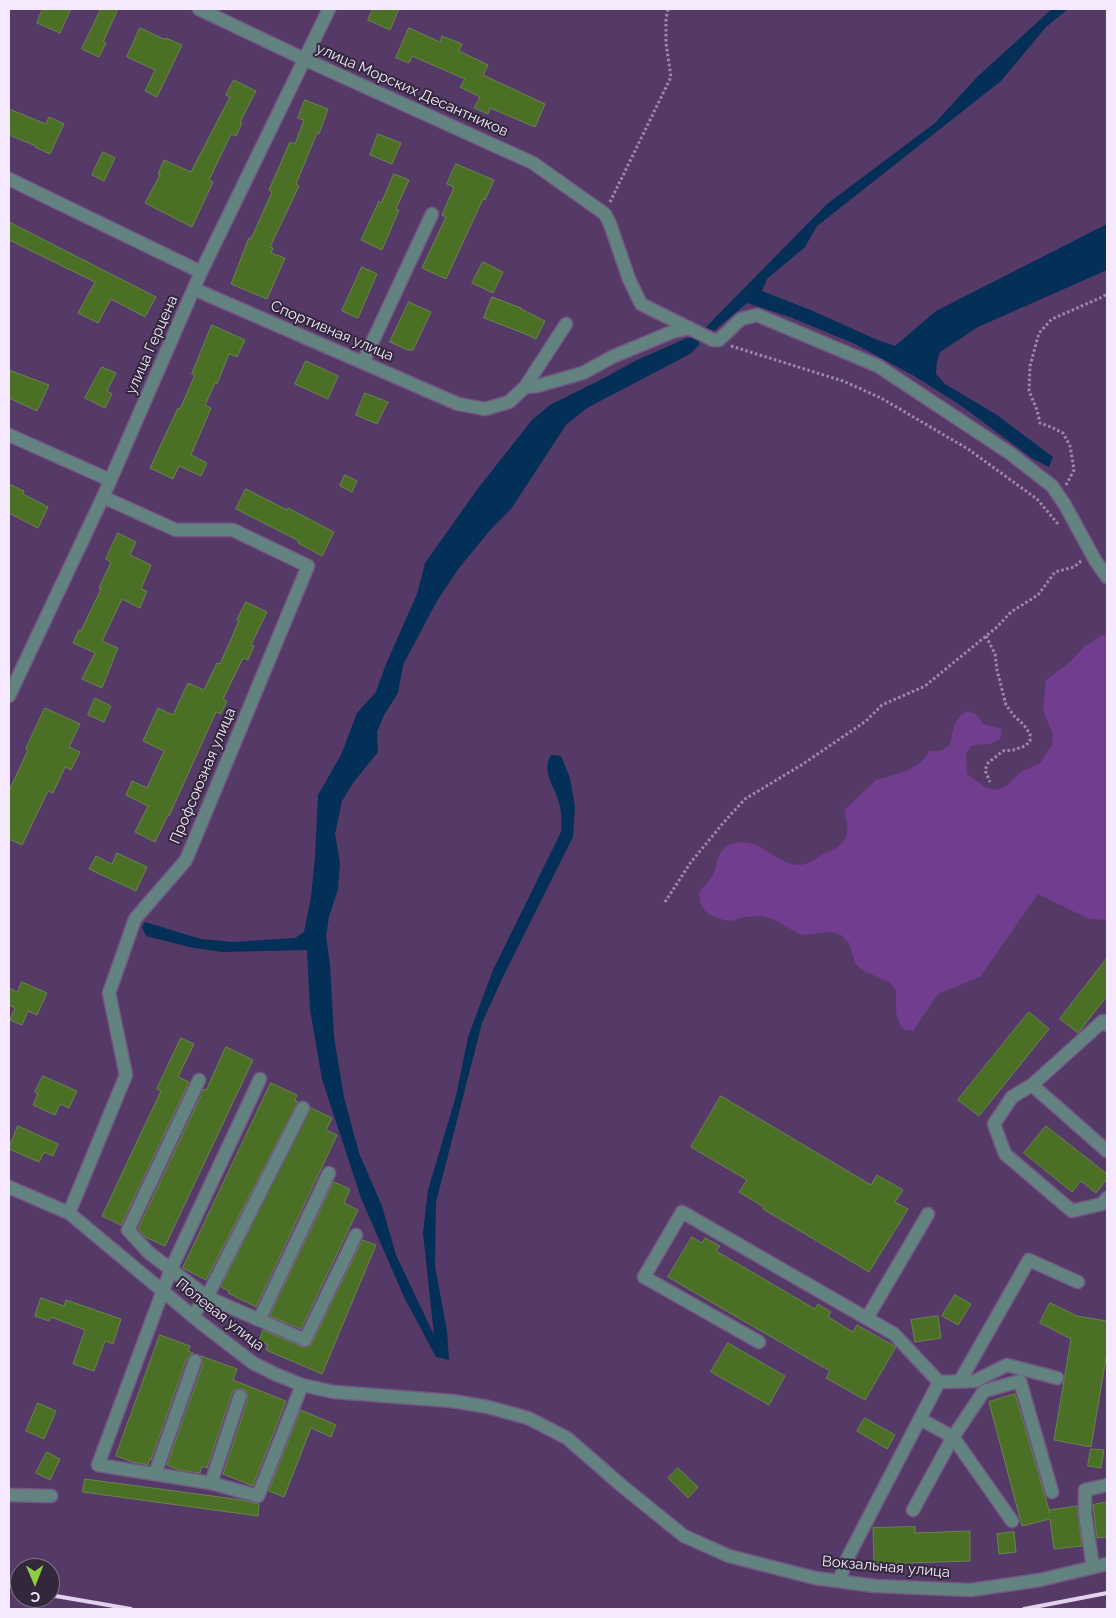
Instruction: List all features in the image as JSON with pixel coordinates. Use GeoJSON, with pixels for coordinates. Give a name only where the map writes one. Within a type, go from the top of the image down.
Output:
{"type":"FeatureCollection","features":[{"type":"Feature","properties":{"kind":"street","name":"улица Морских Десантников"},"geometry":{"type":"LineString","coordinates":[[199,9],[533,163],[605,214]]}},
{"type":"Feature","properties":{"kind":"street","name":"улица Герцена"},"geometry":{"type":"LineString","coordinates":[[9,693],[103,497],[201,272],[329,9]]}},
{"type":"Feature","properties":{"kind":"street"},"geometry":{"type":"LineString","coordinates":[[9,179],[201,272]]}},
{"type":"Feature","properties":{"kind":"street"},"geometry":{"type":"LineString","coordinates":[[362,362],[432,214]]}},
{"type":"Feature","properties":{"kind":"street"},"geometry":{"type":"LineString","coordinates":[[605,214],[629,279],[641,304],[713,340],[719,340],[741,319],[757,314],[878,366],[1010,454],[1052,486],[1107,577]]}},
{"type":"Feature","properties":{"kind":"street","name":"Спортивная улица"},"geometry":{"type":"LineString","coordinates":[[194,289],[458,404],[484,409],[509,402],[526,387]]}},
{"type":"Feature","properties":{"kind":"street"},"geometry":{"type":"LineString","coordinates":[[526,387],[566,324]]}},
{"type":"Feature","properties":{"kind":"street"},"geometry":{"type":"LineString","coordinates":[[526,387],[583,373],[612,357],[672,332],[690,328]]}},
{"type":"Feature","properties":{"kind":"street"},"geometry":{"type":"LineString","coordinates":[[9,435],[110,480]]}},
{"type":"Feature","properties":{"kind":"street","name":"Профсоюзная улица"},"geometry":{"type":"LineString","coordinates":[[69,1213],[126,1075],[108,993],[135,918],[186,860],[308,566],[233,530],[176,530],[103,497]]}},
{"type":"Feature","properties":{"kind":"street"},"geometry":{"type":"LineString","coordinates":[[1106,1021],[1032,1085],[1012,1097],[994,1124],[1005,1154],[1072,1211],[1102,1204],[1107,1198]]}},
{"type":"Feature","properties":{"kind":"street"},"geometry":{"type":"LineString","coordinates":[[260,1079],[171,1269],[98,1465],[210,1483],[258,1496],[302,1385]]}},
{"type":"Feature","properties":{"kind":"street"},"geometry":{"type":"LineString","coordinates":[[199,1080],[128,1230],[148,1252],[207,1297],[305,1340],[356,1235]]}},
{"type":"Feature","properties":{"kind":"street"},"geometry":{"type":"LineString","coordinates":[[1032,1085],[1107,1151]]}},
{"type":"Feature","properties":{"kind":"street"},"geometry":{"type":"LineString","coordinates":[[192,1316],[207,1297],[303,1108]]}},
{"type":"Feature","properties":{"kind":"street"},"geometry":{"type":"LineString","coordinates":[[259,1320],[329,1174]]}},
{"type":"Feature","properties":{"kind":"street","name":"Полевая улица"},"geometry":{"type":"LineString","coordinates":[[9,1186],[69,1213],[192,1316],[253,1363],[274,1374],[302,1385],[334,1392],[452,1401],[488,1407],[528,1418]]}},
{"type":"Feature","properties":{"kind":"street"},"geometry":{"type":"LineString","coordinates":[[759,1342],[644,1277],[682,1212],[894,1334],[939,1382],[975,1381],[1007,1365],[1057,1378]]}},
{"type":"Feature","properties":{"kind":"street"},"geometry":{"type":"LineString","coordinates":[[867,1318],[928,1214]]}},
{"type":"Feature","properties":{"kind":"street"},"geometry":{"type":"LineString","coordinates":[[960,1381],[1028,1260],[1078,1282]]}},
{"type":"Feature","properties":{"kind":"street"},"geometry":{"type":"LineString","coordinates":[[155,1474],[195,1361]]}},
{"type":"Feature","properties":{"kind":"street"},"geometry":{"type":"LineString","coordinates":[[913,1510],[953,1437],[984,1391],[1020,1381],[1052,1492]]}},
{"type":"Feature","properties":{"kind":"street"},"geometry":{"type":"LineString","coordinates":[[839,1581],[848,1557],[939,1382]]}},
{"type":"Feature","properties":{"kind":"street"},"geometry":{"type":"LineString","coordinates":[[210,1483],[240,1396]]}},
{"type":"Feature","properties":{"kind":"street","name":"Вокзальная улица"},"geometry":{"type":"LineString","coordinates":[[528,1418],[567,1438],[684,1536],[729,1556],[815,1578],[875,1586],[971,1590],[1040,1580],[1107,1564]]}},
{"type":"Feature","properties":{"kind":"street"},"geometry":{"type":"LineString","coordinates":[[920,1419],[953,1437],[1012,1521]]}},
{"type":"Feature","properties":{"kind":"street"},"geometry":{"type":"LineString","coordinates":[[1093,1567],[1085,1514],[1085,1490],[1107,1485]]}},
{"type":"Feature","properties":{"kind":"street"},"geometry":{"type":"LineString","coordinates":[[9,1494],[51,1496]]}},
{"type":"Feature","properties":{"kind":"path"},"geometry":{"type":"LineString","coordinates":[[605,214],[671,77],[666,43],[668,9]]}},
{"type":"Feature","properties":{"kind":"path"},"geometry":{"type":"LineString","coordinates":[[1058,494],[1068,482],[1074,470],[1070,446],[1063,433],[1040,423],[1029,391],[1030,366],[1039,333],[1052,319],[1107,294]]}},
{"type":"Feature","properties":{"kind":"path"},"geometry":{"type":"LineString","coordinates":[[719,340],[734,347],[844,381],[881,398],[968,449],[1037,499],[1060,526]]}},
{"type":"Feature","properties":{"kind":"path"},"geometry":{"type":"LineString","coordinates":[[666,902],[691,862],[745,799],[811,759],[866,721],[882,705],[925,686],[997,627],[1011,612],[1038,594],[1055,572],[1074,567],[1091,552]]}},
{"type":"Feature","properties":{"kind":"path"},"geometry":{"type":"LineString","coordinates":[[986,636],[995,654],[1006,704],[1030,734],[1030,740],[1025,746],[1003,751],[988,763],[985,770],[990,782]]}},
{"type":"Feature","properties":{"kind":"shaded area"},"geometry":{"type":"Polygon","coordinates":[[[1102,635],[1107,635],[1107,920],[1089,919],[1038,894],[980,977],[938,994],[913,1031],[904,1030],[898,1020],[896,990],[889,982],[862,970],[855,963],[849,943],[841,935],[831,932],[801,935],[775,920],[763,916],[743,917],[733,921],[714,917],[705,911],[700,903],[699,893],[712,877],[723,849],[732,844],[749,843],[757,845],[784,861],[800,865],[829,852],[842,843],[847,834],[844,810],[876,780],[906,771],[924,759],[929,751],[940,751],[950,745],[956,721],[967,711],[976,714],[983,724],[1002,729],[1000,739],[991,744],[972,745],[966,753],[967,774],[985,787],[996,790],[1005,787],[1021,772],[1040,763],[1052,745],[1053,735],[1043,710],[1046,680],[1070,662],[1084,647],[1102,635]]]}},
{"type":"Feature","properties":{"kind":"water"},"geometry":{"type":"Polygon","coordinates":[[[1052,9],[1068,9],[1046,27],[1001,81],[817,226],[805,247],[767,279],[762,291],[895,346],[936,311],[1107,224],[1107,270],[978,327],[940,352],[937,361],[936,374],[945,384],[997,415],[1053,457],[1049,467],[1033,459],[960,405],[916,377],[855,344],[790,317],[747,303],[714,331],[706,327],[827,204],[935,123],[977,77],[1052,9]]]}},
{"type":"Feature","properties":{"kind":"water"},"geometry":{"type":"Polygon","coordinates":[[[687,338],[699,340],[699,345],[690,354],[587,408],[566,425],[511,509],[491,529],[459,568],[437,601],[403,665],[398,693],[384,715],[377,732],[378,752],[353,783],[342,801],[335,834],[340,863],[338,889],[329,917],[326,936],[330,964],[334,1037],[344,1097],[359,1153],[382,1206],[396,1255],[434,1335],[423,1233],[428,1190],[456,1096],[468,1037],[493,970],[561,832],[562,820],[560,809],[547,767],[551,755],[561,756],[570,778],[575,807],[573,837],[482,1023],[436,1202],[435,1266],[447,1331],[449,1360],[436,1357],[404,1297],[361,1198],[322,1079],[310,1010],[307,950],[223,952],[194,948],[146,936],[142,927],[145,922],[201,939],[233,942],[295,938],[304,932],[311,897],[318,795],[341,755],[357,713],[376,692],[386,664],[417,594],[425,563],[479,487],[532,420],[550,405],[637,360],[687,338]]]}},
{"type":"Feature","properties":{"kind":"building"},"geometry":{"type":"Polygon","coordinates":[[[43,9],[71,9],[60,33],[37,23],[43,9]]]}},
{"type":"Feature","properties":{"kind":"building"},"geometry":{"type":"Polygon","coordinates":[[[101,9],[118,9],[103,42],[106,43],[99,57],[82,49],[101,9]]]}},
{"type":"Feature","properties":{"kind":"building"},"geometry":{"type":"Polygon","coordinates":[[[373,9],[399,9],[390,30],[368,20],[373,9]]]}},
{"type":"Feature","properties":{"kind":"building"},"geometry":{"type":"Polygon","coordinates":[[[140,28],[182,45],[157,97],[145,91],[155,70],[127,57],[140,28]]]}},
{"type":"Feature","properties":{"kind":"building"},"geometry":{"type":"Polygon","coordinates":[[[409,28],[440,42],[442,36],[462,44],[459,51],[488,65],[483,75],[545,104],[535,127],[490,108],[488,114],[474,108],[480,97],[460,87],[465,79],[412,56],[409,63],[396,58],[409,28]]]}},
{"type":"Feature","properties":{"kind":"building"},"geometry":{"type":"Polygon","coordinates":[[[234,80],[256,91],[240,122],[242,123],[236,136],[231,134],[209,180],[213,182],[192,227],[145,203],[160,175],[158,174],[164,160],[191,172],[230,97],[226,95],[234,80]]]}},
{"type":"Feature","properties":{"kind":"building"},"geometry":{"type":"Polygon","coordinates":[[[305,100],[328,109],[319,134],[317,133],[296,184],[299,186],[270,247],[273,248],[271,253],[285,258],[267,299],[231,284],[249,238],[251,239],[272,192],[269,190],[290,142],[295,144],[304,120],[298,118],[305,100]]]}},
{"type":"Feature","properties":{"kind":"building"},"geometry":{"type":"Polygon","coordinates":[[[9,109],[46,124],[49,117],[64,124],[50,154],[9,135],[9,109]]]}},
{"type":"Feature","properties":{"kind":"building"},"geometry":{"type":"Polygon","coordinates":[[[378,134],[401,143],[392,164],[370,155],[378,134]]]}},
{"type":"Feature","properties":{"kind":"building"},"geometry":{"type":"Polygon","coordinates":[[[103,152],[115,158],[104,181],[92,175],[103,152]]]}},
{"type":"Feature","properties":{"kind":"building"},"geometry":{"type":"Polygon","coordinates":[[[456,164],[494,180],[485,200],[483,199],[446,279],[422,268],[446,217],[442,215],[454,187],[447,184],[456,164]]]}},
{"type":"Feature","properties":{"kind":"building"},"geometry":{"type":"Polygon","coordinates":[[[394,174],[409,180],[396,209],[399,210],[382,250],[361,240],[394,174]]]}},
{"type":"Feature","properties":{"kind":"building"},"geometry":{"type":"Polygon","coordinates":[[[9,222],[156,297],[145,317],[111,299],[98,323],[78,313],[95,282],[9,240],[9,222]]]}},
{"type":"Feature","properties":{"kind":"building"},"geometry":{"type":"Polygon","coordinates":[[[483,262],[503,272],[493,293],[472,283],[483,262]]]}},
{"type":"Feature","properties":{"kind":"building"},"geometry":{"type":"Polygon","coordinates":[[[362,267],[377,274],[358,318],[342,311],[362,267]]]}},
{"type":"Feature","properties":{"kind":"building"},"geometry":{"type":"Polygon","coordinates":[[[492,297],[521,308],[545,321],[536,339],[484,318],[492,297]]]}},
{"type":"Feature","properties":{"kind":"building"},"geometry":{"type":"Polygon","coordinates":[[[409,302],[431,312],[413,350],[408,350],[390,342],[409,302]]]}},
{"type":"Feature","properties":{"kind":"building"},"geometry":{"type":"Polygon","coordinates":[[[212,325],[245,340],[237,357],[229,354],[217,384],[215,383],[205,405],[211,408],[191,455],[207,463],[201,476],[179,466],[173,479],[150,468],[195,375],[192,374],[212,325]]]}},
{"type":"Feature","properties":{"kind":"building"},"geometry":{"type":"Polygon","coordinates":[[[306,361],[338,376],[328,399],[295,384],[306,361]]]}},
{"type":"Feature","properties":{"kind":"building"},"geometry":{"type":"Polygon","coordinates":[[[102,367],[116,373],[107,391],[112,394],[105,408],[85,398],[102,367]]]}},
{"type":"Feature","properties":{"kind":"building"},"geometry":{"type":"Polygon","coordinates":[[[9,370],[49,385],[37,411],[9,398],[9,370]]]}},
{"type":"Feature","properties":{"kind":"building"},"geometry":{"type":"Polygon","coordinates":[[[365,393],[388,402],[377,424],[356,415],[365,393]]]}},
{"type":"Feature","properties":{"kind":"building"},"geometry":{"type":"Polygon","coordinates":[[[345,475],[357,481],[352,492],[340,486],[345,475]]]}},
{"type":"Feature","properties":{"kind":"building"},"geometry":{"type":"Polygon","coordinates":[[[9,484],[24,491],[23,494],[48,507],[38,528],[9,513],[9,484]]]}},
{"type":"Feature","properties":{"kind":"building"},"geometry":{"type":"Polygon","coordinates":[[[246,489],[334,532],[322,556],[298,543],[299,541],[236,509],[246,489]]]}},
{"type":"Feature","properties":{"kind":"building"},"geometry":{"type":"Polygon","coordinates":[[[118,533],[136,542],[130,555],[151,565],[141,589],[147,591],[140,608],[122,599],[102,641],[118,648],[102,688],[82,679],[95,653],[73,643],[79,630],[81,631],[101,589],[99,588],[111,562],[106,559],[118,533]]]}},
{"type":"Feature","properties":{"kind":"building"},"geometry":{"type":"Polygon","coordinates":[[[246,602],[267,612],[251,645],[254,646],[248,660],[243,658],[223,699],[227,701],[221,714],[216,712],[169,816],[155,842],[135,832],[148,806],[126,795],[132,781],[147,788],[164,751],[143,741],[158,708],[173,715],[188,683],[204,690],[217,663],[220,664],[246,602]]]}},
{"type":"Feature","properties":{"kind":"building"},"geometry":{"type":"Polygon","coordinates":[[[95,698],[111,706],[104,722],[88,715],[95,698]]]}},
{"type":"Feature","properties":{"kind":"building"},"geometry":{"type":"Polygon","coordinates":[[[45,708],[80,724],[69,747],[80,752],[71,770],[65,767],[53,793],[48,791],[22,845],[9,839],[9,791],[45,708]]]}},
{"type":"Feature","properties":{"kind":"building"},"geometry":{"type":"Polygon","coordinates":[[[117,853],[147,867],[136,891],[89,869],[96,856],[112,864],[117,853]]]}},
{"type":"Feature","properties":{"kind":"building"},"geometry":{"type":"Polygon","coordinates":[[[1107,958],[1107,996],[1078,1033],[1060,1019],[1107,958]]]}},
{"type":"Feature","properties":{"kind":"building"},"geometry":{"type":"Polygon","coordinates":[[[22,982],[47,993],[37,1015],[28,1011],[22,1025],[10,1020],[15,1008],[9,1005],[9,988],[17,992],[22,982]]]}},
{"type":"Feature","properties":{"kind":"building"},"geometry":{"type":"Polygon","coordinates":[[[1029,1012],[1049,1029],[979,1116],[958,1100],[1029,1012]]]}},
{"type":"Feature","properties":{"kind":"building"},"geometry":{"type":"Polygon","coordinates":[[[181,1038],[194,1044],[178,1077],[189,1082],[121,1225],[102,1216],[161,1091],[157,1089],[181,1038]]]}},
{"type":"Feature","properties":{"kind":"building"},"geometry":{"type":"Polygon","coordinates":[[[226,1047],[253,1060],[165,1246],[145,1237],[138,1229],[204,1089],[206,1090],[226,1047]]]}},
{"type":"Feature","properties":{"kind":"building"},"geometry":{"type":"Polygon","coordinates":[[[43,1076],[77,1091],[69,1108],[60,1104],[55,1115],[33,1105],[38,1094],[35,1092],[43,1076]]]}},
{"type":"Feature","properties":{"kind":"building"},"geometry":{"type":"Polygon","coordinates":[[[271,1083],[297,1095],[295,1100],[298,1102],[206,1280],[183,1268],[271,1083]]]}},
{"type":"Feature","properties":{"kind":"building"},"geometry":{"type":"Polygon","coordinates":[[[721,1096],[871,1185],[877,1175],[903,1190],[895,1202],[908,1209],[869,1272],[763,1209],[764,1207],[739,1192],[747,1180],[691,1147],[721,1096]]]}},
{"type":"Feature","properties":{"kind":"building"},"geometry":{"type":"Polygon","coordinates":[[[311,1108],[332,1118],[326,1130],[337,1135],[256,1307],[228,1293],[229,1291],[221,1287],[311,1108]]]}},
{"type":"Feature","properties":{"kind":"building"},"geometry":{"type":"Polygon","coordinates":[[[18,1126],[58,1144],[53,1156],[44,1152],[39,1162],[9,1149],[18,1126]]]}},
{"type":"Feature","properties":{"kind":"building"},"geometry":{"type":"Polygon","coordinates":[[[1046,1126],[1107,1174],[1107,1179],[1096,1193],[1081,1181],[1072,1192],[1024,1153],[1046,1126]]]}},
{"type":"Feature","properties":{"kind":"building"},"geometry":{"type":"Polygon","coordinates":[[[334,1182],[350,1189],[344,1203],[358,1210],[301,1329],[270,1316],[334,1182]]]}},
{"type":"Feature","properties":{"kind":"building"},"geometry":{"type":"Polygon","coordinates":[[[692,1237],[702,1243],[705,1238],[720,1246],[716,1251],[815,1309],[818,1304],[831,1312],[828,1317],[853,1332],[857,1325],[896,1347],[865,1400],[826,1378],[830,1371],[668,1277],[692,1237]]]}},
{"type":"Feature","properties":{"kind":"building"},"geometry":{"type":"Polygon","coordinates":[[[363,1240],[376,1245],[322,1374],[266,1350],[268,1345],[259,1341],[263,1330],[302,1347],[310,1346],[363,1240]]]}},
{"type":"Feature","properties":{"kind":"building"},"geometry":{"type":"Polygon","coordinates":[[[955,1295],[971,1304],[958,1325],[942,1316],[955,1295]]]}},
{"type":"Feature","properties":{"kind":"building"},"geometry":{"type":"Polygon","coordinates":[[[41,1298],[64,1306],[66,1300],[121,1319],[113,1344],[105,1341],[94,1371],[73,1364],[85,1330],[51,1317],[49,1321],[35,1316],[41,1298]]]}},
{"type":"Feature","properties":{"kind":"building"},"geometry":{"type":"Polygon","coordinates":[[[1050,1303],[1077,1316],[1107,1321],[1107,1352],[1091,1447],[1054,1440],[1071,1339],[1040,1323],[1050,1303]]]}},
{"type":"Feature","properties":{"kind":"building"},"geometry":{"type":"Polygon","coordinates":[[[938,1316],[941,1338],[915,1342],[911,1320],[938,1316]]]}},
{"type":"Feature","properties":{"kind":"building"},"geometry":{"type":"Polygon","coordinates":[[[160,1335],[190,1346],[188,1351],[193,1353],[187,1358],[148,1465],[116,1456],[160,1335]]]}},
{"type":"Feature","properties":{"kind":"building"},"geometry":{"type":"Polygon","coordinates":[[[728,1343],[785,1376],[769,1405],[711,1372],[728,1343]]]}},
{"type":"Feature","properties":{"kind":"building"},"geometry":{"type":"Polygon","coordinates":[[[201,1356],[237,1369],[233,1380],[286,1401],[253,1486],[223,1474],[248,1399],[246,1391],[242,1388],[232,1393],[207,1468],[202,1466],[200,1473],[179,1470],[167,1465],[203,1364],[201,1356]]]}},
{"type":"Feature","properties":{"kind":"building"},"geometry":{"type":"Polygon","coordinates":[[[1015,1394],[1049,1510],[1077,1506],[1082,1546],[1054,1549],[1050,1519],[1022,1526],[989,1402],[1015,1394]]]}},
{"type":"Feature","properties":{"kind":"building"},"geometry":{"type":"Polygon","coordinates":[[[38,1403],[56,1411],[44,1439],[26,1431],[38,1403]]]}},
{"type":"Feature","properties":{"kind":"building"},"geometry":{"type":"Polygon","coordinates":[[[301,1410],[336,1425],[331,1437],[311,1428],[284,1497],[269,1491],[301,1410]]]}},
{"type":"Feature","properties":{"kind":"building"},"geometry":{"type":"Polygon","coordinates":[[[865,1418],[895,1435],[887,1449],[857,1431],[865,1418]]]}},
{"type":"Feature","properties":{"kind":"building"},"geometry":{"type":"Polygon","coordinates":[[[1091,1449],[1104,1450],[1101,1468],[1088,1466],[1091,1449]]]}},
{"type":"Feature","properties":{"kind":"building"},"geometry":{"type":"Polygon","coordinates":[[[47,1452],[60,1459],[50,1480],[36,1473],[47,1452]]]}},
{"type":"Feature","properties":{"kind":"building"},"geometry":{"type":"Polygon","coordinates":[[[678,1468],[698,1487],[688,1498],[668,1478],[678,1468]]]}},
{"type":"Feature","properties":{"kind":"building"},"geometry":{"type":"Polygon","coordinates":[[[85,1479],[242,1500],[259,1504],[258,1516],[83,1492],[85,1479]]]}},
{"type":"Feature","properties":{"kind":"building"},"geometry":{"type":"Polygon","coordinates":[[[1107,1502],[1107,1537],[1097,1538],[1093,1505],[1107,1502]]]}},
{"type":"Feature","properties":{"kind":"building"},"geometry":{"type":"Polygon","coordinates":[[[915,1527],[915,1533],[970,1531],[970,1561],[874,1564],[873,1528],[915,1527]]]}},
{"type":"Feature","properties":{"kind":"building"},"geometry":{"type":"Polygon","coordinates":[[[1014,1532],[1016,1552],[999,1554],[997,1534],[1014,1532]]]}},
{"type":"Feature","properties":{"kind":"railway"},"geometry":{"type":"LineString","coordinates":[[1024,1609],[1107,1593]]}},
{"type":"Feature","properties":{"kind":"railway"},"geometry":{"type":"LineString","coordinates":[[60,1597],[131,1609]]}}]}
